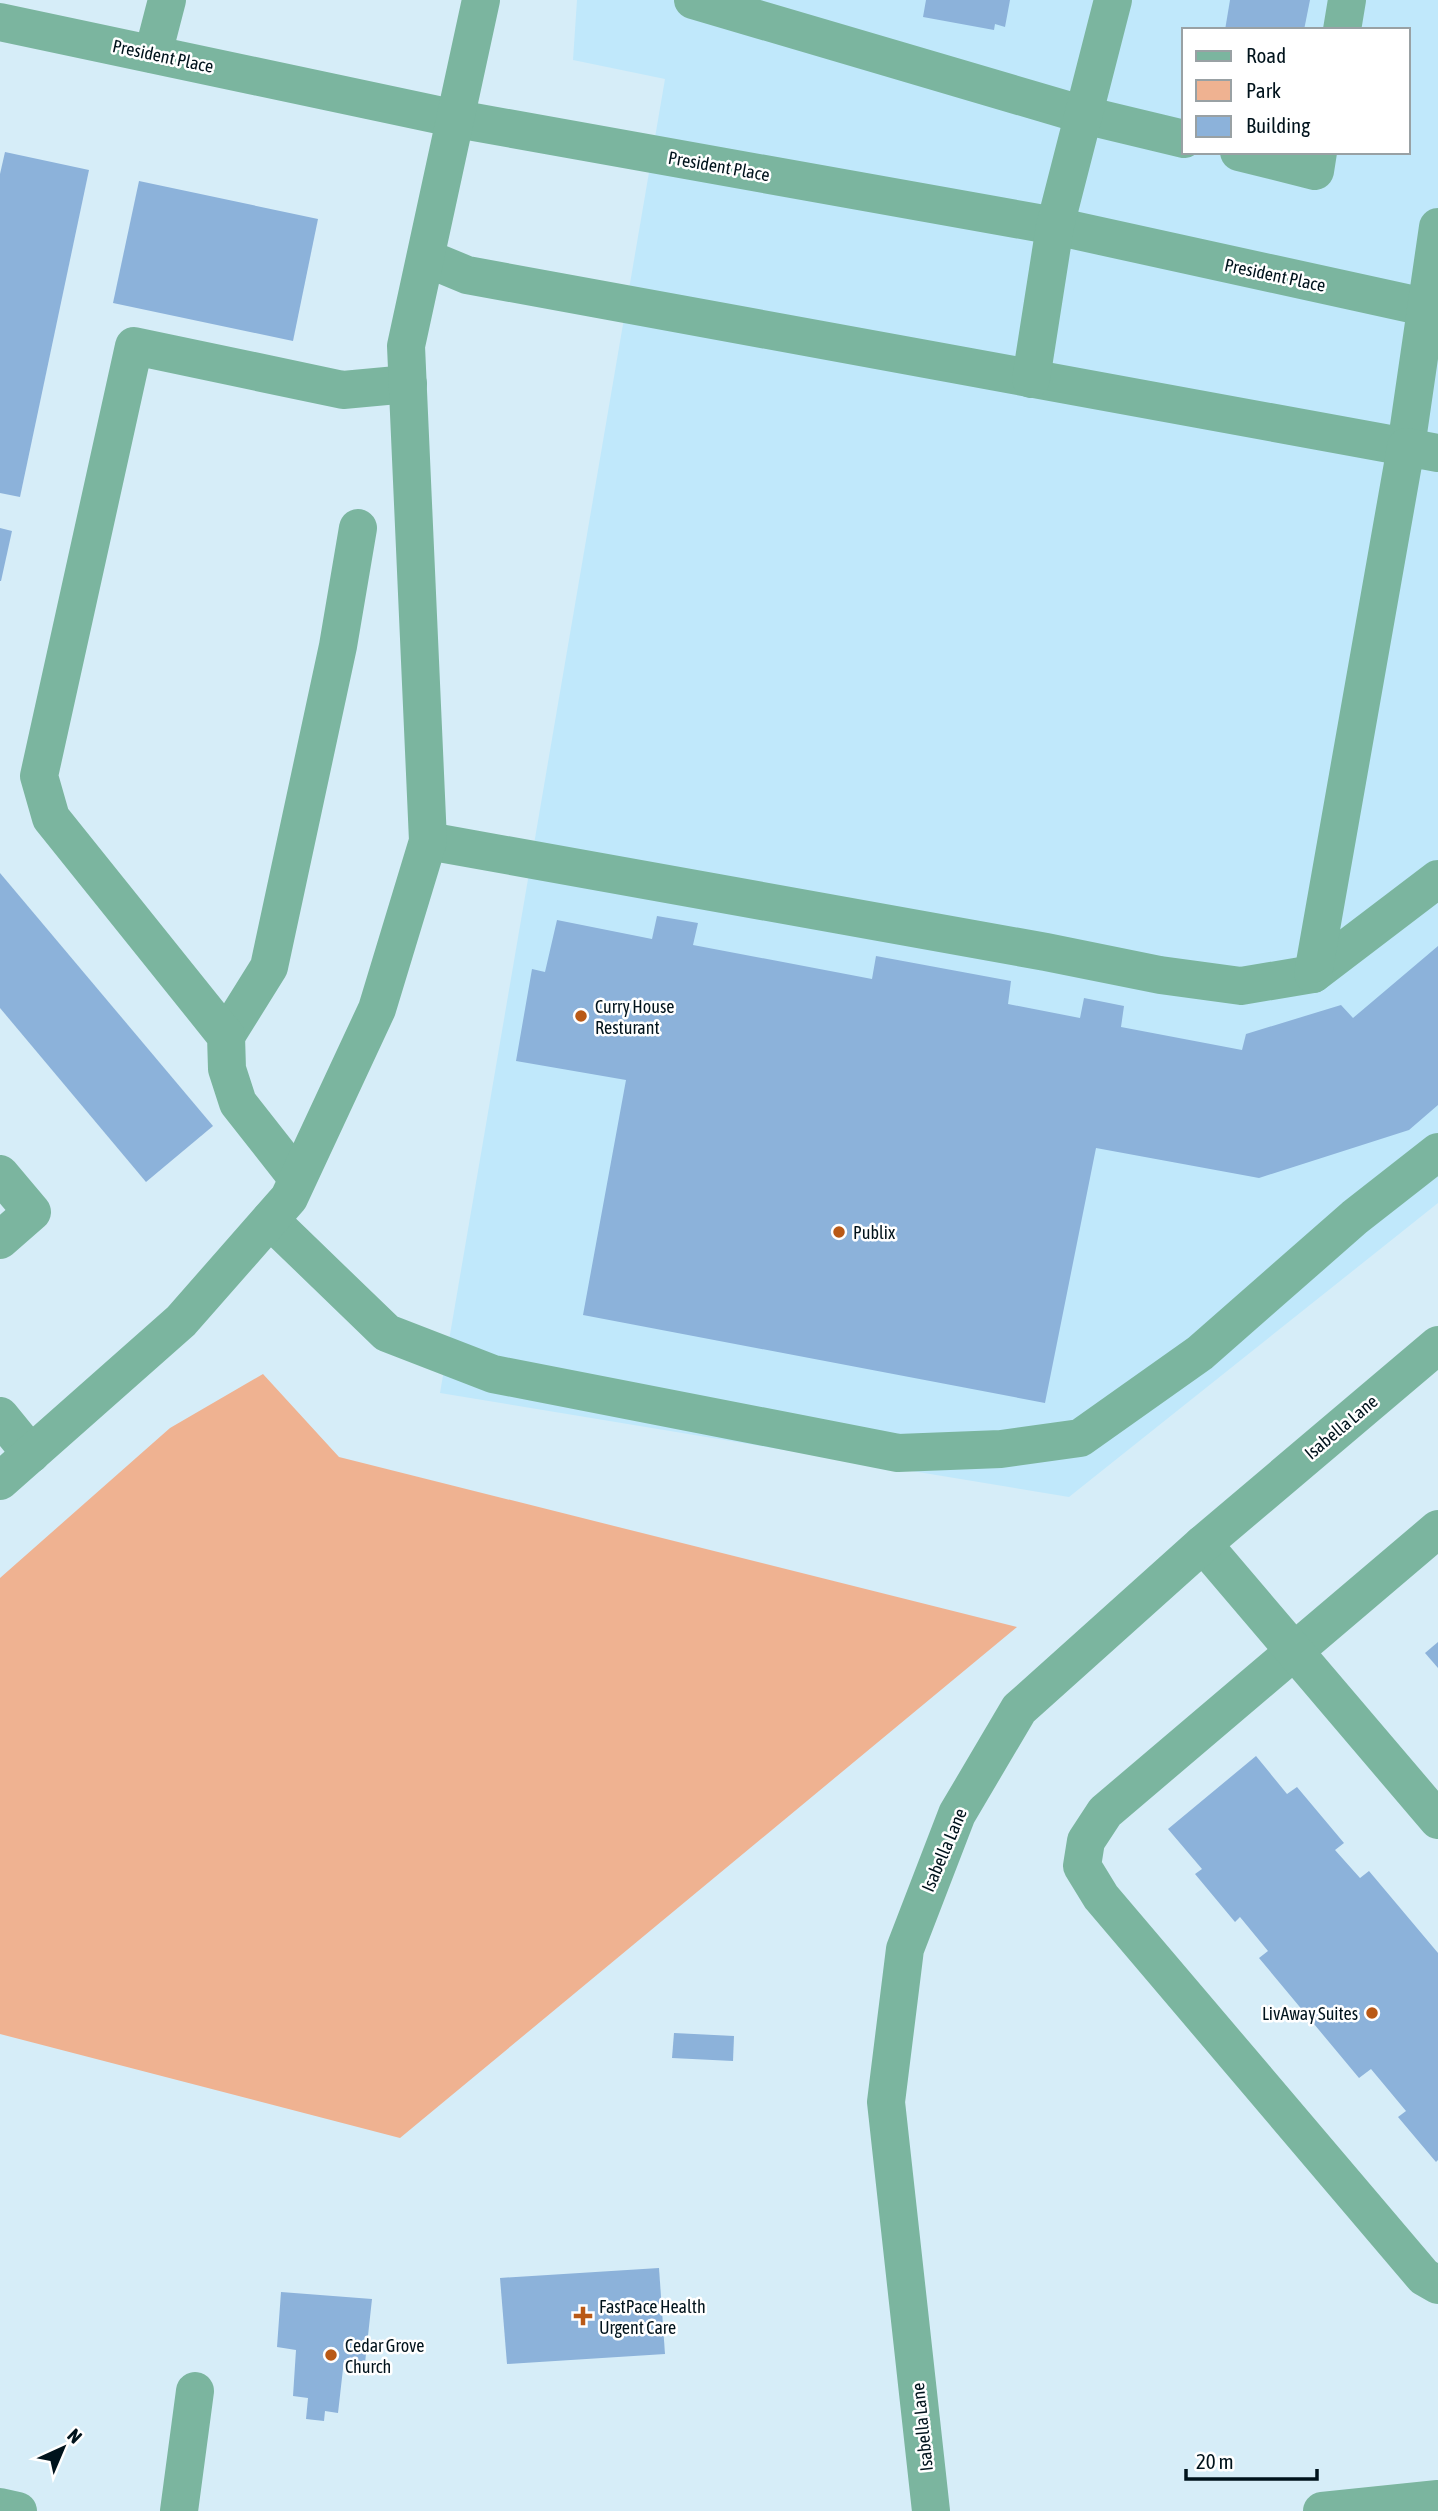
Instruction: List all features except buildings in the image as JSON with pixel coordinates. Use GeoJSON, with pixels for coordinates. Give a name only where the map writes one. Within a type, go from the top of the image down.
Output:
{"type":"FeatureCollection","features":[{"type":"Feature","properties":{"kind":"street"},"geometry":{"type":"LineString","coordinates":[[153,54],[167,0]]}},
{"type":"Feature","properties":{"kind":"street"},"geometry":{"type":"LineString","coordinates":[[0,1481],[181,1321],[289,1198],[377,1009],[428,841],[406,346],[481,0]]}},
{"type":"Feature","properties":{"kind":"street"},"geometry":{"type":"LineString","coordinates":[[693,0],[748,8],[1084,115],[1182,139]]}},
{"type":"Feature","properties":{"kind":"street"},"geometry":{"type":"LineString","coordinates":[[1031,379],[1055,226],[1113,0]]}},
{"type":"Feature","properties":{"kind":"street"},"geometry":{"type":"LineString","coordinates":[[1342,28],[1348,0]]}},
{"type":"Feature","properties":{"kind":"street","name":"President Place"},"geometry":{"type":"LineString","coordinates":[[0,22],[457,119],[1055,226],[1432,309]]}},
{"type":"Feature","properties":{"kind":"street"},"geometry":{"type":"LineString","coordinates":[[1247,154],[1315,171],[1318,154]]}},
{"type":"Feature","properties":{"kind":"street"},"geometry":{"type":"LineString","coordinates":[[1313,974],[1422,450],[1438,227]]}},
{"type":"Feature","properties":{"kind":"street"},"geometry":{"type":"LineString","coordinates":[[426,258],[467,275],[1422,450]]}},
{"type":"Feature","properties":{"kind":"street"},"geometry":{"type":"LineString","coordinates":[[226,1037],[51,818],[39,776],[134,346],[343,390],[408,384]]}},
{"type":"Feature","properties":{"kind":"street"},"geometry":{"type":"LineString","coordinates":[[298,1178],[238,1103],[227,1069],[226,1037],[269,967],[338,646],[358,528]]}},
{"type":"Feature","properties":{"kind":"street"},"geometry":{"type":"LineString","coordinates":[[428,841],[1160,975],[1241,986],[1313,974],[1438,879]]}},
{"type":"Feature","properties":{"kind":"street"},"geometry":{"type":"LineString","coordinates":[[270,1220],[387,1333],[493,1374],[898,1453],[1001,1449],[1080,1438],[1200,1353],[1355,1217],[1438,1152]]}},
{"type":"Feature","properties":{"kind":"street"},"geometry":{"type":"LineString","coordinates":[[0,1174],[32,1212],[0,1240]]}},
{"type":"Feature","properties":{"kind":"street","name":"Isabella Lane"},"geometry":{"type":"LineString","coordinates":[[931,2511],[886,2102],[905,1949],[957,1814],[1019,1709],[1203,1544],[1438,1345]]}},
{"type":"Feature","properties":{"kind":"street"},"geometry":{"type":"LineString","coordinates":[[0,1416],[31,1454]]}},
{"type":"Feature","properties":{"kind":"street"},"geometry":{"type":"LineString","coordinates":[[1438,1529],[1105,1812],[1086,1841],[1082,1866],[1101,1897],[1424,2277],[1438,2285]]}},
{"type":"Feature","properties":{"kind":"street"},"geometry":{"type":"LineString","coordinates":[[1203,1544],[1438,1820]]}},
{"type":"Feature","properties":{"kind":"street"},"geometry":{"type":"LineString","coordinates":[[179,2511],[195,2391]]}},
{"type":"Feature","properties":{"kind":"street"},"geometry":{"type":"LineString","coordinates":[[1322,2511],[1438,2500]]}},
{"type":"Feature","properties":{"kind":"street"},"geometry":{"type":"LineString","coordinates":[[0,2507],[18,2511]]}},
{"type":"Feature","properties":{"kind":"shaded area"},"geometry":{"type":"Polygon","coordinates":[[[577,0],[1438,0],[1438,1203],[1069,1497],[440,1393],[665,79],[573,60],[577,0]]]}},
{"type":"Feature","properties":{"kind":"green space"},"geometry":{"type":"Polygon","coordinates":[[[263,1374],[339,1457],[1017,1627],[400,2138],[0,2034],[0,1578],[170,1428],[263,1374]]]}},
{"type":"Feature","properties":{"kind":"place","name":"Curry House Resturant"},"geometry":{"type":"Point","coordinates":[581,1016]}},
{"type":"Feature","properties":{"kind":"place","name":"Publix"},"geometry":{"type":"Point","coordinates":[839,1232]}},
{"type":"Feature","properties":{"kind":"place","name":"LivAway Suites"},"geometry":{"type":"Point","coordinates":[1372,2013]}},
{"type":"Feature","properties":{"kind":"place","name":"FastPace Health Urgent Care"},"geometry":{"type":"Point","coordinates":[583,2316]}},
{"type":"Feature","properties":{"kind":"place","name":"Cedar Grove Church"},"geometry":{"type":"Point","coordinates":[331,2355]}}]}
